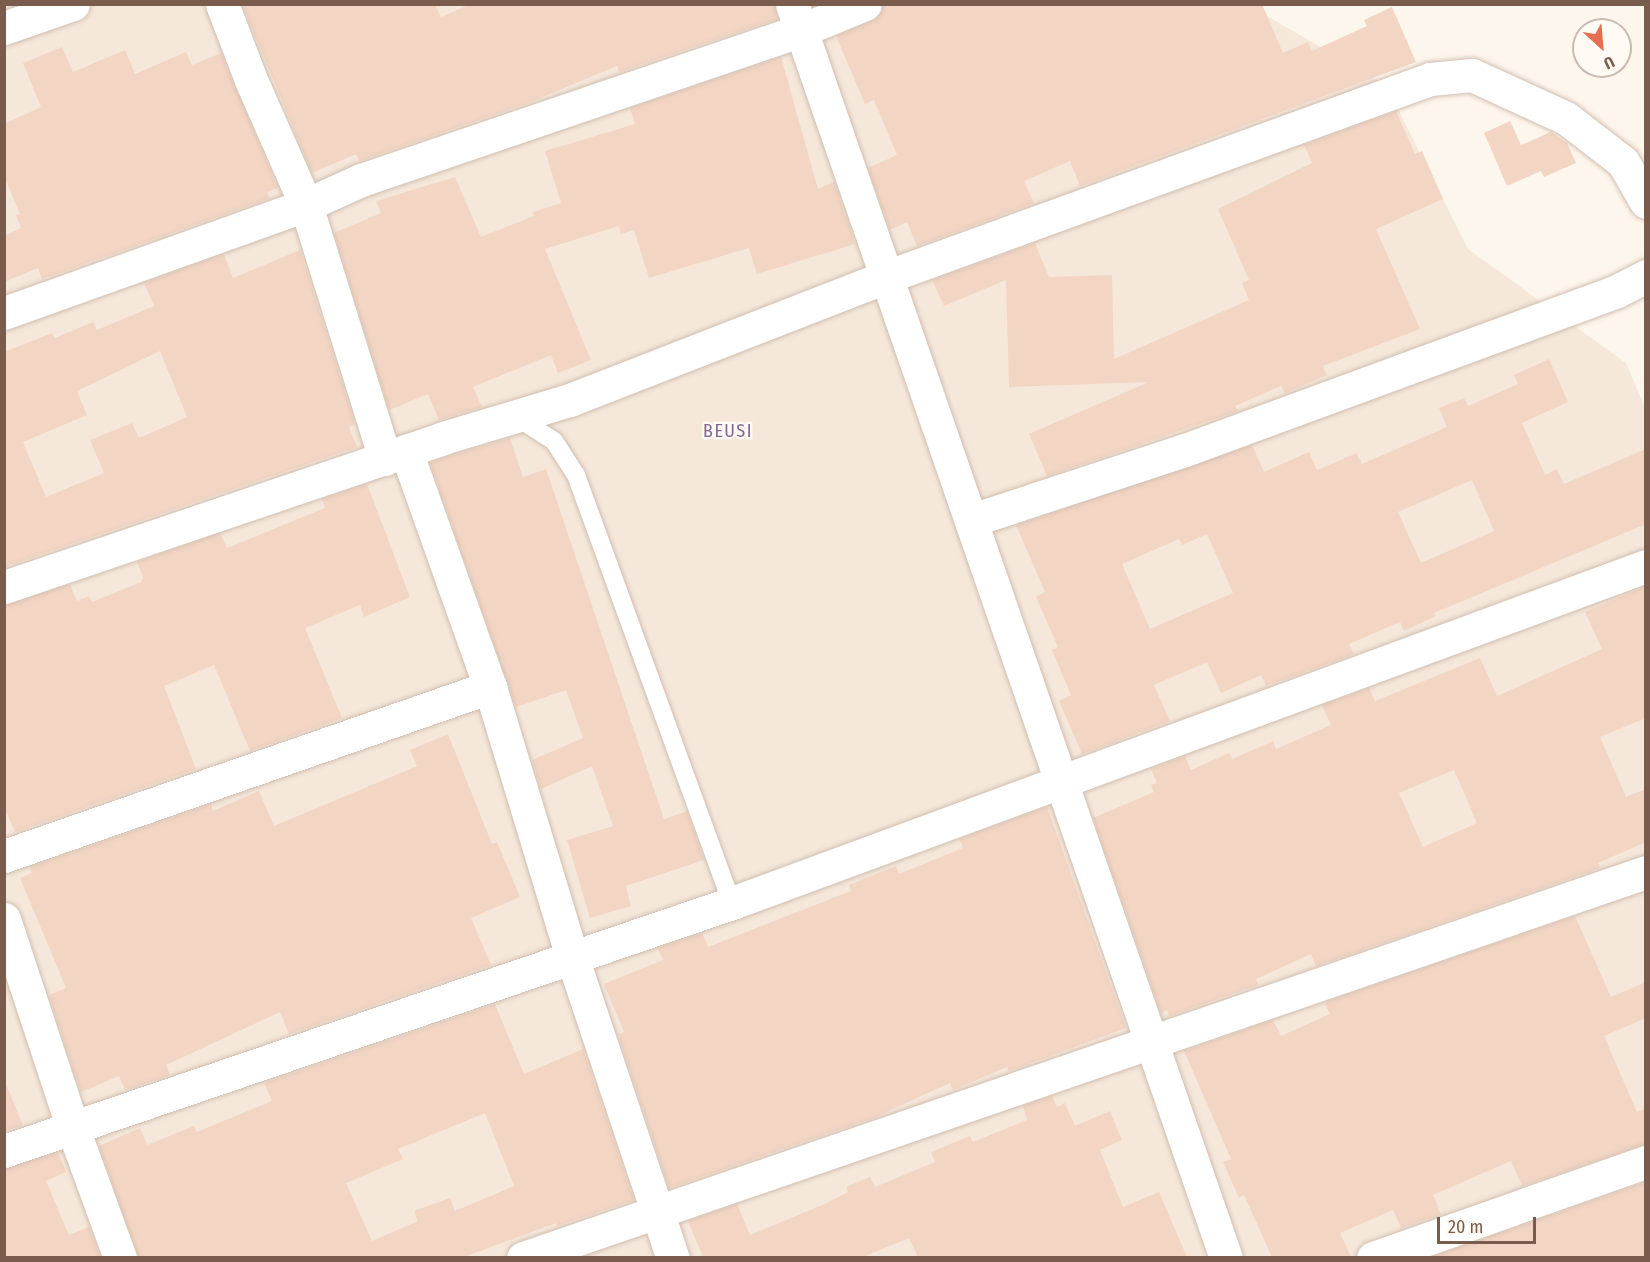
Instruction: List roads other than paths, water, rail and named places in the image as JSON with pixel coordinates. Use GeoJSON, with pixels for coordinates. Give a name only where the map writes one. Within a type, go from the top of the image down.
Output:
{"type":"FeatureCollection","features":[{"type":"Feature","properties":{"kind":"street"},"geometry":{"type":"LineString","coordinates":[[4,28],[73,4]]}},
{"type":"Feature","properties":{"kind":"street"},"geometry":{"type":"LineString","coordinates":[[222,4],[251,80],[306,205],[395,455],[490,687],[572,957],[674,1257]]}},
{"type":"Feature","properties":{"kind":"street"},"geometry":{"type":"LineString","coordinates":[[4,313],[306,205],[362,180],[797,17],[865,4]]}},
{"type":"Feature","properties":{"kind":"street"},"geometry":{"type":"LineString","coordinates":[[797,17],[1226,1257]]}},
{"type":"Feature","properties":{"kind":"street"},"geometry":{"type":"LineString","coordinates":[[4,587],[395,455],[570,400],[886,276],[1346,107],[1430,79],[1472,75],[1566,118],[1623,162],[1646,202]]}},
{"type":"Feature","properties":{"kind":"street"},"geometry":{"type":"LineString","coordinates":[[972,520],[1185,450],[1617,291],[1646,276]]}},
{"type":"Feature","properties":{"kind":"street"},"geometry":{"type":"LineString","coordinates":[[4,1151],[732,903],[1060,780],[1646,566]]}},
{"type":"Feature","properties":{"kind":"street"},"geometry":{"type":"LineString","coordinates":[[4,856],[490,687]]}},
{"type":"Feature","properties":{"kind":"street"},"geometry":{"type":"LineString","coordinates":[[524,1257],[658,1214],[1152,1042],[1643,879]]}},
{"type":"Feature","properties":{"kind":"street"},"geometry":{"type":"LineString","coordinates":[[4,919],[72,1126],[120,1257]]}},
{"type":"Feature","properties":{"kind":"street"},"geometry":{"type":"LineString","coordinates":[[1373,1257],[1646,1162]]}},
{"type":"Feature","properties":{"kind":"lane"},"geometry":{"type":"LineString","coordinates":[[515,416],[554,441],[576,475],[732,903]]}},
{"type":"Feature","properties":{"kind":"district","name":"BEUSI"},"geometry":{"type":"Point","coordinates":[728,431]}}]}
